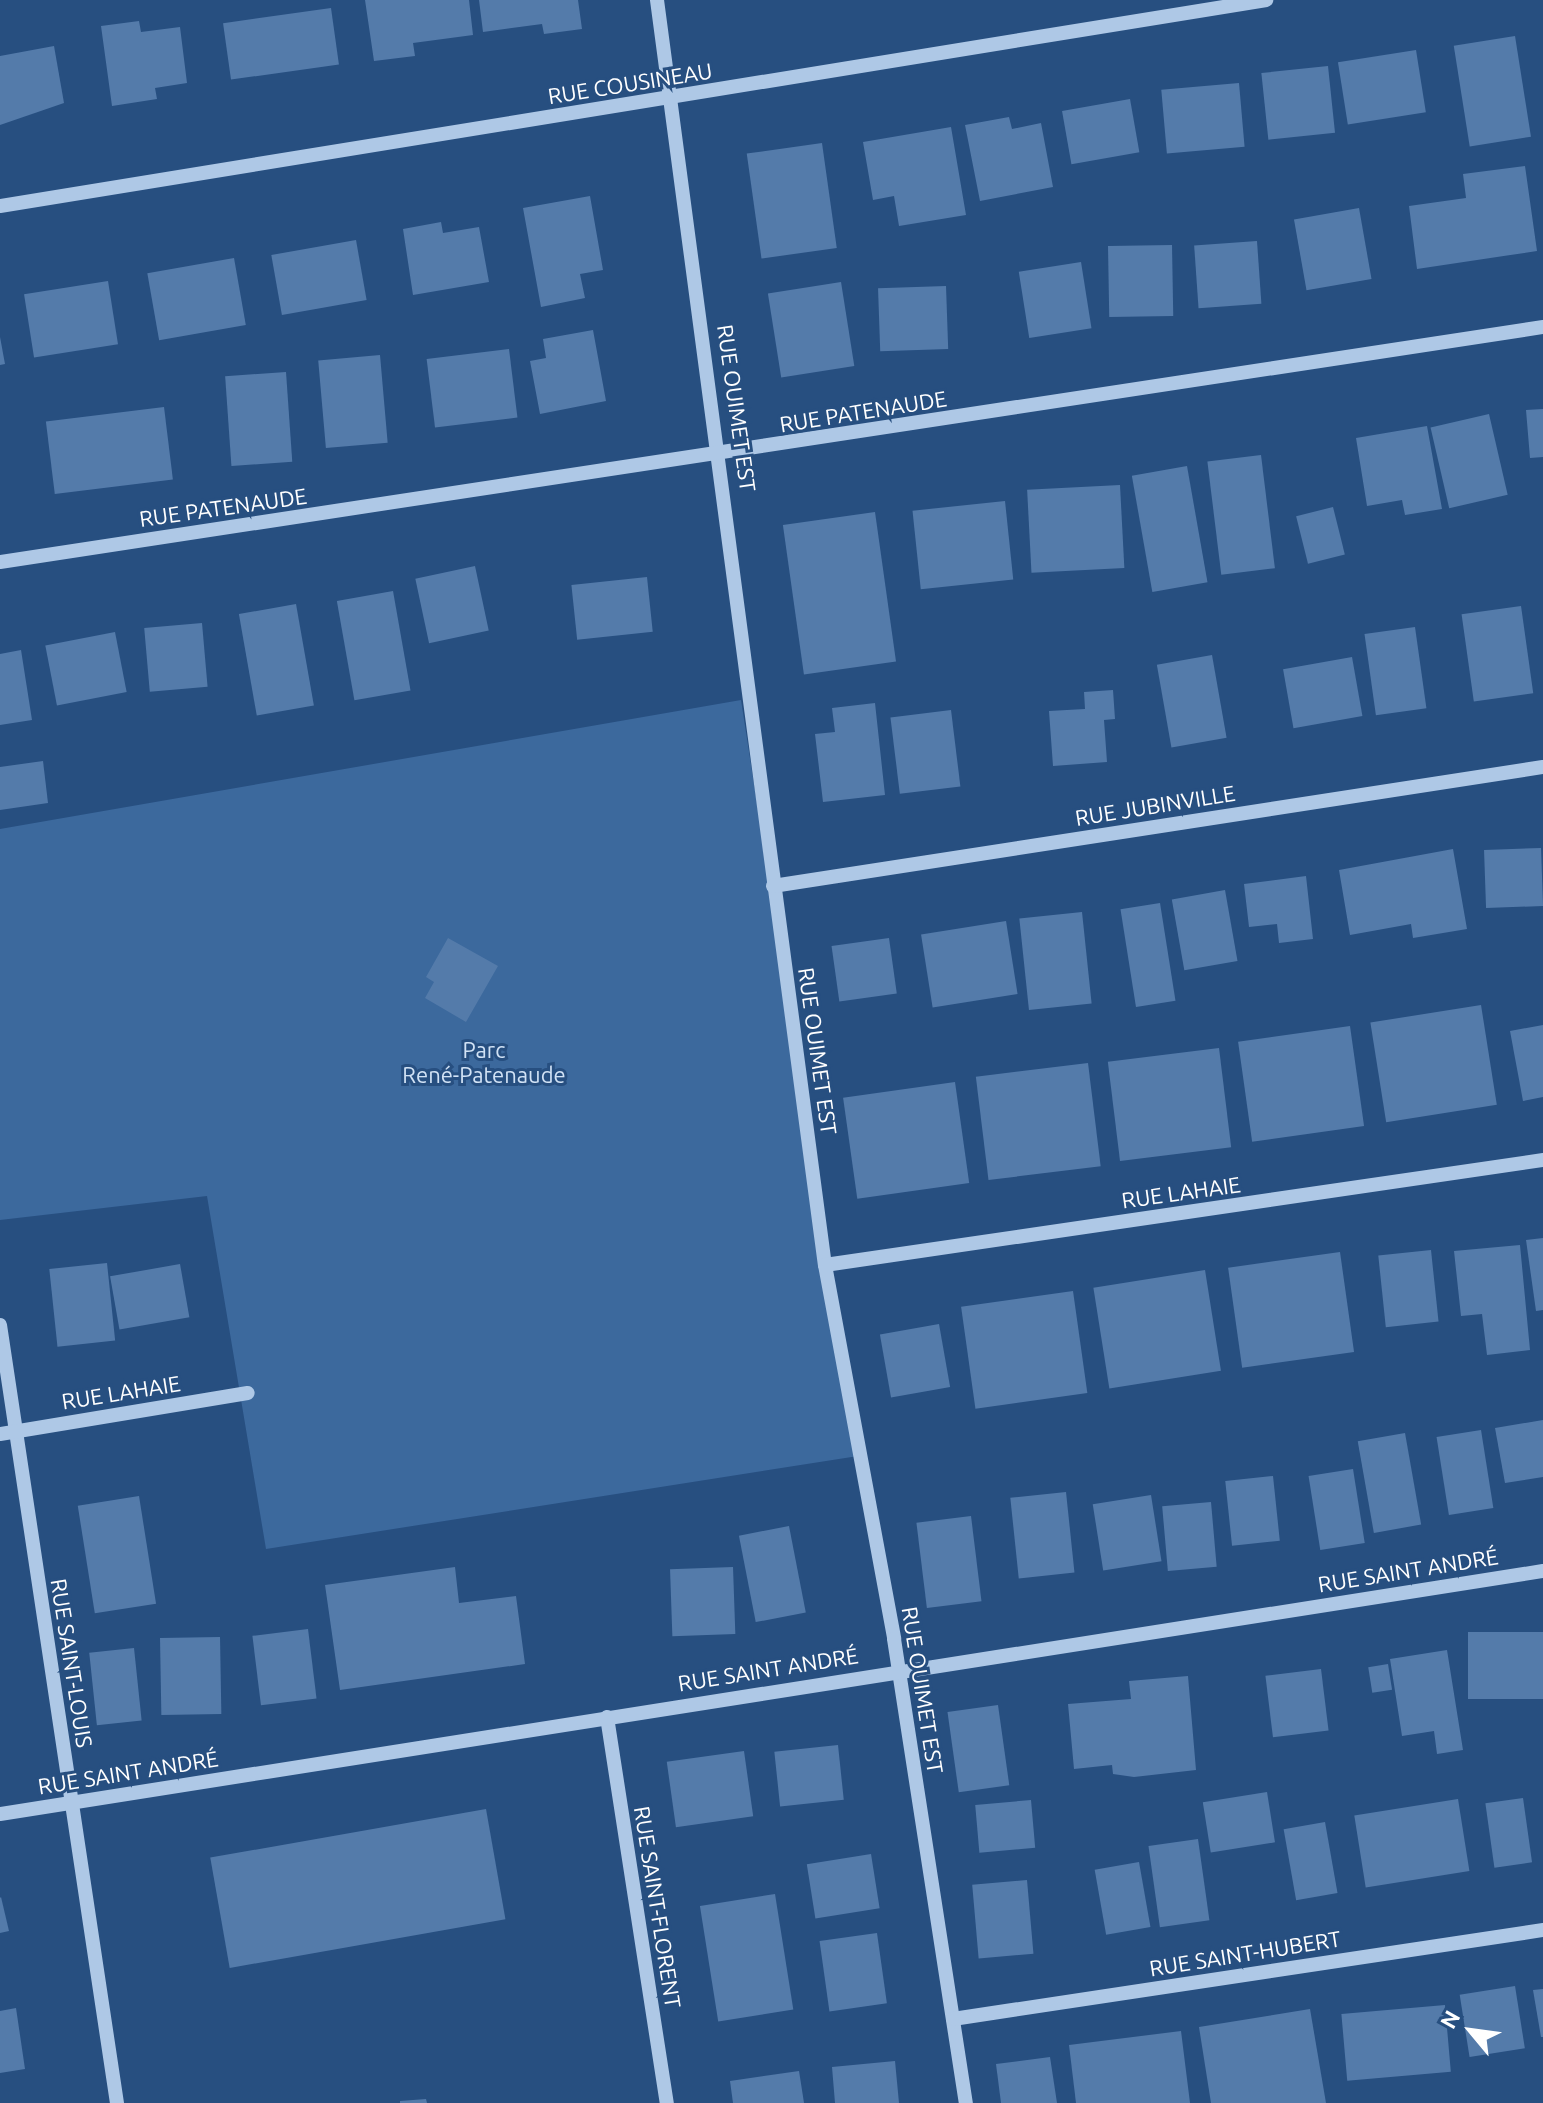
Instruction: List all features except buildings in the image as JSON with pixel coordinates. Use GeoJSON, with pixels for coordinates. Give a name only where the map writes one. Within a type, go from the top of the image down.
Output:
{"type":"FeatureCollection","features":[{"type":"Feature","properties":{"kind":"street","name":"RUE OUIMET EST"},"geometry":{"type":"LineString","coordinates":[[657,0],[722,455],[773,886],[825,1265],[899,1671],[966,2103]]}},
{"type":"Feature","properties":{"kind":"street","name":"RUE COUSINEAU"},"geometry":{"type":"LineString","coordinates":[[0,206],[1266,0]]}},
{"type":"Feature","properties":{"kind":"street","name":"RUE PATENAUDE"},"geometry":{"type":"LineString","coordinates":[[0,562],[722,455],[1543,327]]}},
{"type":"Feature","properties":{"kind":"street","name":"RUE JUBINVILLE"},"geometry":{"type":"LineString","coordinates":[[773,886],[1543,767]]}},
{"type":"Feature","properties":{"kind":"street","name":"RUE LAHAIE"},"geometry":{"type":"LineString","coordinates":[[825,1265],[1543,1160]]}},
{"type":"Feature","properties":{"kind":"street","name":"RUE SAINT-LOUIS"},"geometry":{"type":"LineString","coordinates":[[0,1325],[7,1432],[72,1803],[117,2103]]}},
{"type":"Feature","properties":{"kind":"street","name":"RUE LAHAIE"},"geometry":{"type":"LineString","coordinates":[[7,1432],[248,1393]]}},
{"type":"Feature","properties":{"kind":"street","name":"RUE SAINT ANDRÉ"},"geometry":{"type":"LineString","coordinates":[[0,1814],[1543,1571]]}},
{"type":"Feature","properties":{"kind":"street","name":"RUE SAINT-FLORENT"},"geometry":{"type":"LineString","coordinates":[[607,1717],[667,2103]]}},
{"type":"Feature","properties":{"kind":"street","name":"RUE SAINT-HUBERT"},"geometry":{"type":"LineString","coordinates":[[953,2019],[1543,1930]]}},
{"type":"Feature","properties":{"kind":"green space","name":"Parc René-Patenaude"},"geometry":{"type":"Polygon","coordinates":[[[741,700],[858,1456],[266,1549],[207,1196],[0,1220],[0,829],[741,700]]]}}]}
